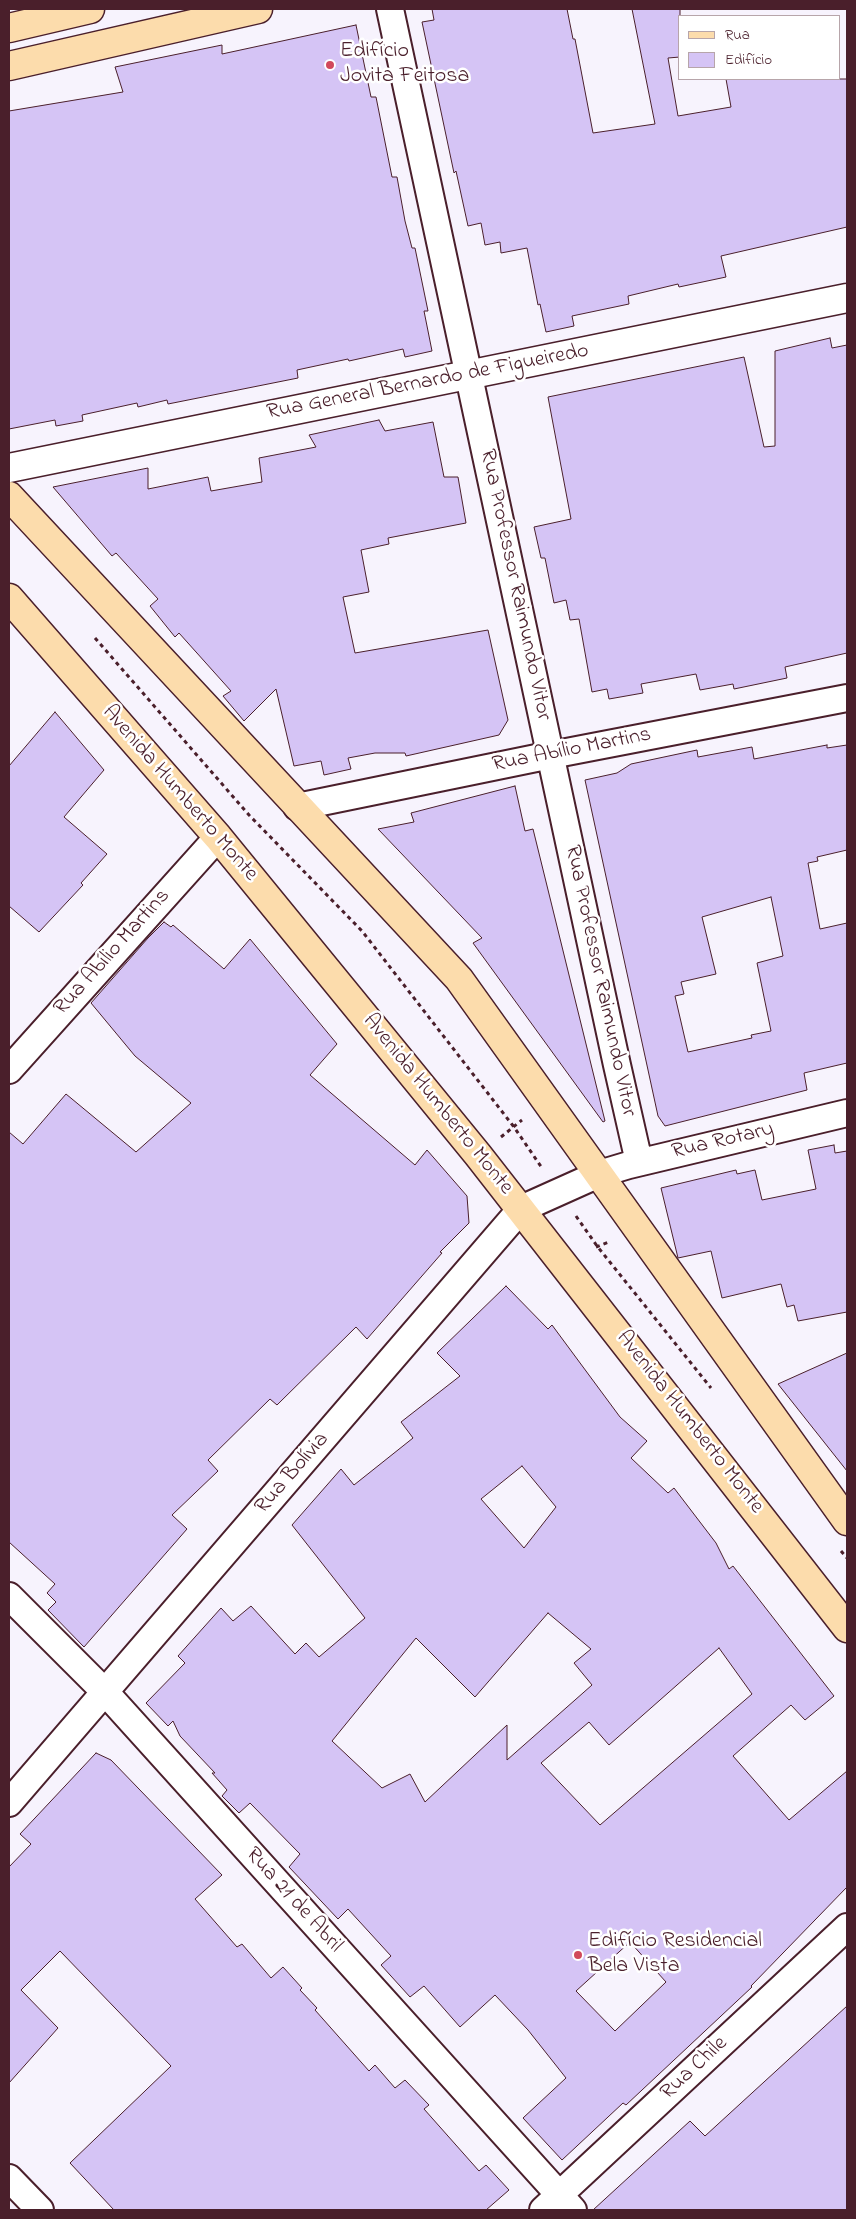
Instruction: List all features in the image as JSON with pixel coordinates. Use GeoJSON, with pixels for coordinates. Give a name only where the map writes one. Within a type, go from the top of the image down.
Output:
{"type":"FeatureCollection","features":[{"type":"Feature","properties":{"kind":"main road"},"geometry":{"type":"LineString","coordinates":[[9,28],[90,9]]}},
{"type":"Feature","properties":{"kind":"main road"},"geometry":{"type":"LineString","coordinates":[[9,66],[258,9]]}},
{"type":"Feature","properties":{"kind":"main road"},"geometry":{"type":"LineString","coordinates":[[9,496],[458,979],[844,1511]]}},
{"type":"Feature","properties":{"kind":"main road","name":"Avenida Humberto Monte"},"geometry":{"type":"LineString","coordinates":[[9,598],[218,837],[521,1209],[847,1628]]}},
{"type":"Feature","properties":{"kind":"street","name":"Rua Professor Raimundo Vitor"},"geometry":{"type":"LineString","coordinates":[[390,9],[551,754],[616,1065],[639,1162]]}},
{"type":"Feature","properties":{"kind":"street","name":"Rua General Bernardo de Figueiredo"},"geometry":{"type":"LineString","coordinates":[[9,468],[847,298]]}},
{"type":"Feature","properties":{"kind":"street","name":"Rua Abílio Martins"},"geometry":{"type":"LineString","coordinates":[[297,807],[551,754],[847,698]]}},
{"type":"Feature","properties":{"kind":"street","name":"Rua Abílio Martins"},"geometry":{"type":"LineString","coordinates":[[9,1070],[218,837]]}},
{"type":"Feature","properties":{"kind":"street","name":"Rua Rotary"},"geometry":{"type":"LineString","coordinates":[[600,1174],[639,1162],[847,1112]]}},
{"type":"Feature","properties":{"kind":"street","name":"Rua Bolívia"},"geometry":{"type":"LineString","coordinates":[[9,1804],[521,1209],[600,1174]]}},
{"type":"Feature","properties":{"kind":"street","name":"Rua 21 de Abril"},"geometry":{"type":"LineString","coordinates":[[9,1596],[106,1692],[558,2206]]}},
{"type":"Feature","properties":{"kind":"street","name":"Rua Chile"},"geometry":{"type":"LineString","coordinates":[[558,2206],[847,1927]]}},
{"type":"Feature","properties":{"kind":"street"},"geometry":{"type":"LineString","coordinates":[[9,2178],[40,2210]]}},
{"type":"Feature","properties":{"kind":"path","name":"Avenida Humberto Monte"},"geometry":{"type":"LineString","coordinates":[[93,635],[249,815],[362,931],[514,1127],[597,1246],[716,1394]]}},
{"type":"Feature","properties":{"kind":"path"},"geometry":{"type":"LineString","coordinates":[[495,1142],[525,1118]]}},
{"type":"Feature","properties":{"kind":"path"},"geometry":{"type":"LineString","coordinates":[[588,1250],[616,1240]]}},
{"type":"Feature","properties":{"kind":"path"},"geometry":{"type":"LineString","coordinates":[[841,1550],[847,1558]]}},
{"type":"Feature","properties":{"kind":"building"},"geometry":{"type":"Polygon","coordinates":[[[432,9],[567,9],[573,39],[575,39],[593,133],[655,124],[632,9],[680,9],[680,15],[678,15],[678,57],[668,58],[678,116],[731,107],[726,80],[847,79],[847,227],[721,256],[726,277],[679,287],[678,284],[628,296],[629,304],[572,316],[574,326],[546,332],[540,304],[538,305],[527,248],[501,253],[500,242],[485,245],[481,223],[468,226],[456,171],[454,173],[422,22],[434,20],[432,9]]]}},
{"type":"Feature","properties":{"kind":"building"},"geometry":{"type":"Polygon","coordinates":[[[356,25],[371,97],[376,97],[392,177],[397,177],[405,221],[412,248],[415,248],[428,311],[424,311],[432,351],[405,357],[403,349],[349,361],[348,359],[297,370],[298,378],[168,404],[167,400],[138,407],[137,403],[82,415],[83,421],[56,426],[55,420],[9,429],[9,111],[123,92],[115,67],[222,45],[222,54],[356,25]]]}},
{"type":"Feature","properties":{"kind":"building"},"geometry":{"type":"Polygon","coordinates":[[[830,338],[832,348],[847,345],[847,653],[785,667],[787,678],[734,689],[733,684],[700,690],[696,674],[641,684],[643,693],[609,699],[607,689],[592,692],[579,619],[570,620],[566,600],[554,603],[545,558],[541,558],[534,527],[571,519],[548,397],[744,357],[764,447],[775,446],[775,351],[830,338]]]}},
{"type":"Feature","properties":{"kind":"building"},"geometry":{"type":"Polygon","coordinates":[[[379,420],[385,431],[433,422],[444,477],[458,477],[466,523],[388,538],[389,544],[361,550],[369,592],[343,597],[355,653],[488,630],[508,720],[499,735],[406,756],[405,753],[375,753],[348,758],[351,769],[324,775],[321,761],[294,766],[276,689],[244,721],[223,696],[231,691],[179,633],[175,637],[150,606],[158,599],[116,553],[112,556],[53,487],[148,468],[148,489],[208,477],[211,491],[262,482],[259,458],[316,447],[309,435],[379,420]]]}},
{"type":"Feature","properties":{"kind":"building"},"geometry":{"type":"Polygon","coordinates":[[[55,712],[104,770],[64,817],[107,854],[81,883],[83,885],[39,932],[9,906],[9,766],[55,712]]]}},
{"type":"Feature","properties":{"kind":"building"},"geometry":{"type":"Polygon","coordinates":[[[827,745],[827,748],[847,745],[847,850],[817,857],[818,861],[808,863],[820,929],[847,923],[847,1063],[804,1073],[807,1090],[665,1126],[658,1116],[585,780],[617,773],[631,764],[697,750],[698,757],[752,747],[754,759],[827,745]],[[771,897],[702,917],[716,974],[681,982],[684,994],[675,996],[688,1052],[752,1038],[751,1035],[771,1031],[757,963],[783,956],[771,897]]]}},
{"type":"Feature","properties":{"kind":"building"},"geometry":{"type":"Polygon","coordinates":[[[515,786],[525,831],[533,829],[605,1121],[603,1122],[473,943],[482,938],[378,829],[414,822],[411,813],[515,786]]]}},
{"type":"Feature","properties":{"kind":"building"},"geometry":{"type":"Polygon","coordinates":[[[164,922],[171,927],[173,925],[224,969],[250,939],[337,1044],[310,1075],[415,1165],[427,1150],[467,1196],[469,1223],[440,1252],[442,1253],[367,1339],[356,1327],[277,1405],[270,1399],[208,1460],[218,1471],[172,1515],[187,1529],[84,1647],[48,1610],[56,1602],[47,1593],[55,1584],[9,1542],[9,1132],[23,1144],[66,1094],[136,1152],[191,1103],[135,1056],[91,1003],[164,922]]]}},
{"type":"Feature","properties":{"kind":"building"},"geometry":{"type":"Polygon","coordinates":[[[834,1145],[835,1153],[847,1151],[847,1312],[798,1321],[794,1305],[787,1307],[781,1284],[722,1298],[711,1251],[678,1258],[661,1188],[736,1170],[737,1174],[755,1170],[762,1200],[816,1189],[808,1150],[834,1145]]]}},
{"type":"Feature","properties":{"kind":"building"},"geometry":{"type":"Polygon","coordinates":[[[506,1286],[548,1329],[552,1325],[620,1417],[647,1441],[631,1458],[668,1493],[674,1488],[716,1543],[729,1569],[733,1566],[834,1696],[805,1720],[791,1705],[733,1756],[789,1820],[847,1771],[847,1887],[752,1987],[626,2105],[623,2103],[562,2160],[523,2118],[566,2078],[528,2030],[495,1995],[460,2027],[424,1986],[410,1997],[381,1965],[391,1956],[348,1909],[338,1919],[289,1867],[300,1854],[250,1803],[239,1813],[222,1796],[227,1790],[212,1773],[215,1773],[180,1736],[173,1721],[168,1726],[146,1703],[185,1663],[178,1656],[221,1608],[233,1621],[251,1606],[295,1654],[306,1643],[319,1657],[365,1618],[292,1525],[341,1469],[354,1485],[413,1438],[401,1422],[460,1376],[437,1353],[506,1286]],[[522,1466],[481,1499],[524,1548],[556,1507],[522,1466]],[[548,1613],[475,1697],[416,1638],[332,1741],[382,1788],[410,1774],[425,1802],[507,1725],[507,1760],[592,1685],[574,1663],[591,1649],[548,1613]],[[719,1648],[609,1745],[589,1722],[541,1763],[600,1825],[752,1694],[719,1648]],[[630,1942],[576,1991],[615,2031],[666,1982],[630,1942]]]}},
{"type":"Feature","properties":{"kind":"building"},"geometry":{"type":"Polygon","coordinates":[[[847,1353],[847,1471],[778,1384],[847,1353]]]}},
{"type":"Feature","properties":{"kind":"building"},"geometry":{"type":"Polygon","coordinates":[[[96,1753],[111,1760],[222,1875],[195,1899],[237,1947],[242,1944],[271,1978],[283,1967],[302,1988],[300,1990],[317,2008],[315,2010],[369,2071],[375,2065],[395,2088],[405,2080],[429,2105],[424,2109],[479,2171],[486,2165],[509,2190],[486,2210],[114,2210],[70,2163],[171,2066],[60,1951],[21,1990],[58,2028],[9,2083],[9,1867],[31,1844],[20,1834],[96,1753]]]}},
{"type":"Feature","properties":{"kind":"building"},"geometry":{"type":"Polygon","coordinates":[[[847,2006],[847,2210],[593,2210],[690,2121],[705,2136],[847,2006]]]}},
{"type":"Feature","properties":{"kind":"place","name":"Edifício Jovita Feitosa"},"geometry":{"type":"Point","coordinates":[330,65]}},
{"type":"Feature","properties":{"kind":"place","name":"Edifício Residencial Bela Vista"},"geometry":{"type":"Point","coordinates":[578,1955]}}]}
